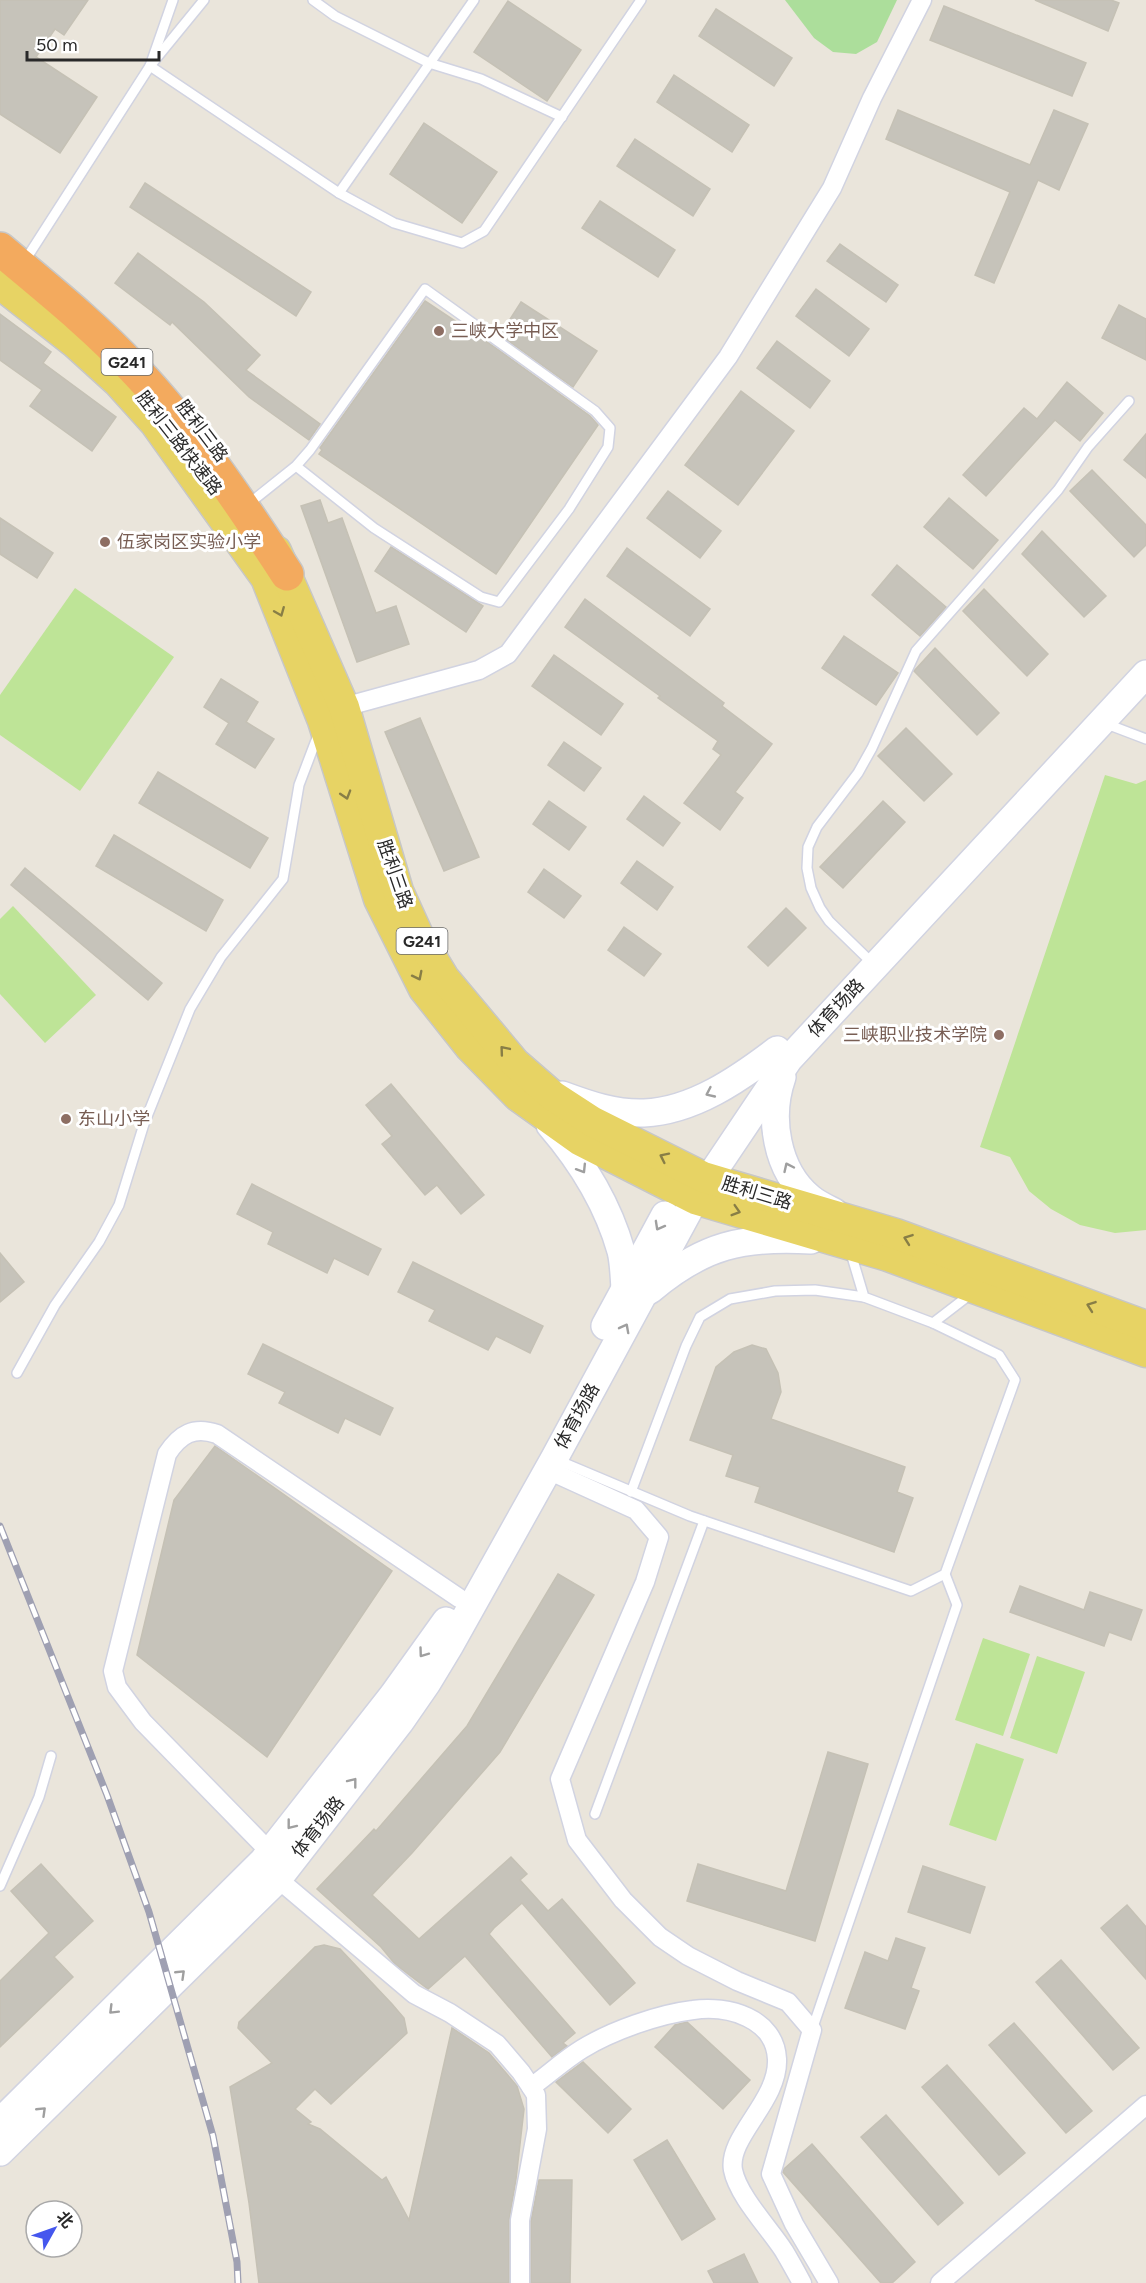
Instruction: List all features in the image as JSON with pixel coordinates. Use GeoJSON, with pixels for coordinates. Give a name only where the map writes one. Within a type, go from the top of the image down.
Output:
{"type":"FeatureCollection","features":[{"type":"Feature","properties":{"kind":"highway","name":"胜利三路快速路"},"geometry":{"type":"LineString","coordinates":[[9,257],[79,332],[125,375],[236,498]]}},
{"type":"Feature","properties":{"kind":"highway","name":"G241"},"geometry":{"type":"LineString","coordinates":[[236,498],[276,576]]}},
{"type":"Feature","properties":{"kind":"main road","name":"G241"},"geometry":{"type":"LineString","coordinates":[[0,232],[9,257]]}},
{"type":"Feature","properties":{"kind":"main road","name":"胜利三路"},"geometry":{"type":"LineString","coordinates":[[0,284],[75,342],[118,382],[156,423],[276,576],[333,714],[398,891],[418,934],[444,978],[515,1063],[539,1097],[593,1122],[693,1185],[844,1235],[888,1256],[1146,1352]]}},
{"type":"Feature","properties":{"kind":"main road","name":"体育场路"},"geometry":{"type":"LineString","coordinates":[[0,2122],[270,1852],[393,1695],[447,1620],[693,1185],[783,1054],[866,957],[959,860],[1146,656]]}},
{"type":"Feature","properties":{"kind":"main road","name":"体育场路"},"geometry":{"type":"LineString","coordinates":[[783,1054],[1146,674]]}},
{"type":"Feature","properties":{"kind":"main road"},"geometry":{"type":"LineString","coordinates":[[539,1097],[587,1104],[613,1111],[645,1113],[678,1106],[710,1093],[783,1054]]}},
{"type":"Feature","properties":{"kind":"main road"},"geometry":{"type":"LineString","coordinates":[[783,1054],[774,1129],[781,1152],[792,1176],[844,1235]]}},
{"type":"Feature","properties":{"kind":"main road"},"geometry":{"type":"LineString","coordinates":[[539,1097],[592,1184],[622,1253],[634,1292],[711,1250],[750,1240],[844,1235]]}},
{"type":"Feature","properties":{"kind":"main road","name":"胜利三路"},"geometry":{"type":"LineString","coordinates":[[844,1235],[896,1234],[1146,1326]]}},
{"type":"Feature","properties":{"kind":"main road","name":"体育场路"},"geometry":{"type":"LineString","coordinates":[[0,2151],[278,1879],[400,1722],[450,1645],[551,1464],[634,1292]]}},
{"type":"Feature","properties":{"kind":"street"},"geometry":{"type":"LineString","coordinates":[[333,714],[479,670],[508,654],[728,357],[832,188],[872,98],[922,0]]}},
{"type":"Feature","properties":{"kind":"street"},"geometry":{"type":"LineString","coordinates":[[270,1852],[143,1722],[117,1687],[113,1671],[167,1454],[175,1442],[195,1430],[206,1430],[217,1434],[459,1598]]}},
{"type":"Feature","properties":{"kind":"street"},"geometry":{"type":"LineString","coordinates":[[551,1464],[636,1510],[659,1537],[645,1582],[560,1779],[577,1840],[623,1900],[660,1937],[688,1956],[738,1981],[788,2002],[812,2030],[771,2174],[794,2224],[829,2283]]}},
{"type":"Feature","properties":{"kind":"street"},"geometry":{"type":"LineString","coordinates":[[278,1879],[414,1994],[450,2013],[497,2044],[521,2072],[536,2095],[537,2129],[520,2220],[520,2283]]}},
{"type":"Feature","properties":{"kind":"street"},"geometry":{"type":"LineString","coordinates":[[531,2087],[581,2049],[617,2031],[694,2009],[718,2010],[745,2016],[764,2026],[774,2043],[777,2060],[769,2096],[733,2153],[733,2171],[745,2196],[784,2252],[802,2283]]}},
{"type":"Feature","properties":{"kind":"street"},"geometry":{"type":"LineString","coordinates":[[940,2283],[1146,2105]]}},
{"type":"Feature","properties":{"kind":"lane"},"geometry":{"type":"LineString","coordinates":[[150,66],[172,0]]}},
{"type":"Feature","properties":{"kind":"lane"},"geometry":{"type":"LineString","coordinates":[[9,257],[150,66],[204,0]]}},
{"type":"Feature","properties":{"kind":"lane"},"geometry":{"type":"LineString","coordinates":[[313,0],[334,16],[429,63],[481,79],[562,117]]}},
{"type":"Feature","properties":{"kind":"lane"},"geometry":{"type":"LineString","coordinates":[[339,193],[474,0]]}},
{"type":"Feature","properties":{"kind":"lane"},"geometry":{"type":"LineString","coordinates":[[150,66],[339,193],[394,223],[462,243],[484,231],[641,0]]}},
{"type":"Feature","properties":{"kind":"lane"},"geometry":{"type":"LineString","coordinates":[[236,498],[296,466],[310,450],[425,289],[586,404],[610,428],[608,447],[569,509],[499,602],[481,597],[374,528],[296,466]]}},
{"type":"Feature","properties":{"kind":"lane"},"geometry":{"type":"LineString","coordinates":[[866,957],[829,921],[811,888],[807,868],[808,847],[817,827],[858,773],[872,748],[916,651],[1058,490],[1088,447],[1129,401]]}},
{"type":"Feature","properties":{"kind":"lane"},"geometry":{"type":"LineString","coordinates":[[17,1373],[55,1305],[99,1242],[118,1205],[144,1124],[190,1009],[221,957],[283,879],[299,785],[333,714]]}},
{"type":"Feature","properties":{"kind":"lane"},"geometry":{"type":"LineString","coordinates":[[1102,722],[1146,739]]}},
{"type":"Feature","properties":{"kind":"lane"},"geometry":{"type":"LineString","coordinates":[[844,1235],[864,1297]]}},
{"type":"Feature","properties":{"kind":"lane"},"geometry":{"type":"LineString","coordinates":[[933,1323],[977,1289]]}},
{"type":"Feature","properties":{"kind":"lane"},"geometry":{"type":"LineString","coordinates":[[631,1492],[686,1346],[700,1317],[730,1299],[775,1291],[815,1290],[864,1297],[933,1323],[999,1355],[1015,1380],[945,1574],[957,1605],[812,2030]]}},
{"type":"Feature","properties":{"kind":"lane"},"geometry":{"type":"LineString","coordinates":[[551,1464],[704,1521],[911,1591],[945,1574]]}},
{"type":"Feature","properties":{"kind":"lane"},"geometry":{"type":"LineString","coordinates":[[595,1814],[704,1521]]}},
{"type":"Feature","properties":{"kind":"lane"},"geometry":{"type":"LineString","coordinates":[[0,1886],[39,1797],[51,1756]]}},
{"type":"Feature","properties":{"kind":"green space"},"geometry":{"type":"Polygon","coordinates":[[[785,0],[897,0],[877,42],[856,54],[833,52],[814,38],[785,0]]]}},
{"type":"Feature","properties":{"kind":"green space"},"geometry":{"type":"Polygon","coordinates":[[[75,588],[174,657],[80,791],[0,735],[0,695],[75,588]]]}},
{"type":"Feature","properties":{"kind":"green space"},"geometry":{"type":"Polygon","coordinates":[[[1105,775],[1136,784],[1146,780],[1146,1230],[1115,1233],[1080,1225],[1051,1209],[1029,1191],[1010,1157],[980,1147],[1105,775]]]}},
{"type":"Feature","properties":{"kind":"green space"},"geometry":{"type":"Polygon","coordinates":[[[13,906],[96,995],[45,1043],[0,994],[0,919],[13,906]]]}},
{"type":"Feature","properties":{"kind":"green space"},"geometry":{"type":"Polygon","coordinates":[[[983,1638],[1030,1654],[1003,1736],[955,1720],[983,1638]]]}},
{"type":"Feature","properties":{"kind":"green space"},"geometry":{"type":"Polygon","coordinates":[[[1037,1656],[1085,1672],[1057,1754],[1010,1738],[1037,1656]]]}},
{"type":"Feature","properties":{"kind":"green space"},"geometry":{"type":"Polygon","coordinates":[[[976,1743],[1024,1759],[996,1841],[949,1825],[976,1743]]]}},
{"type":"Feature","properties":{"kind":"building"},"geometry":{"type":"Polygon","coordinates":[[[0,0],[88,0],[64,35],[55,29],[36,57],[97,97],[60,153],[0,114],[0,0]]]}},
{"type":"Feature","properties":{"kind":"building"},"geometry":{"type":"Polygon","coordinates":[[[1035,0],[1111,0],[1119,3],[1108,31],[1035,0]]]}},
{"type":"Feature","properties":{"kind":"building"},"geometry":{"type":"Polygon","coordinates":[[[508,1],[581,50],[547,101],[474,52],[508,1]]]}},
{"type":"Feature","properties":{"kind":"building"},"geometry":{"type":"Polygon","coordinates":[[[944,6],[1086,63],[1072,96],[930,40],[944,6]]]}},
{"type":"Feature","properties":{"kind":"building"},"geometry":{"type":"Polygon","coordinates":[[[716,9],[792,58],[774,86],[699,36],[716,9]]]}},
{"type":"Feature","properties":{"kind":"building"},"geometry":{"type":"Polygon","coordinates":[[[674,75],[749,125],[732,152],[657,102],[674,75]]]}},
{"type":"Feature","properties":{"kind":"building"},"geometry":{"type":"Polygon","coordinates":[[[898,110],[1030,165],[1054,110],[1088,124],[1059,190],[1038,180],[994,283],[975,275],[1010,192],[886,139],[898,110]]]}},
{"type":"Feature","properties":{"kind":"building"},"geometry":{"type":"Polygon","coordinates":[[[424,123],[497,172],[462,223],[390,174],[424,123]]]}},
{"type":"Feature","properties":{"kind":"building"},"geometry":{"type":"Polygon","coordinates":[[[635,139],[710,189],[693,216],[617,166],[635,139]]]}},
{"type":"Feature","properties":{"kind":"building"},"geometry":{"type":"Polygon","coordinates":[[[145,183],[311,292],[296,316],[130,207],[145,183]]]}},
{"type":"Feature","properties":{"kind":"building"},"geometry":{"type":"Polygon","coordinates":[[[600,201],[675,250],[658,277],[582,228],[600,201]]]}},
{"type":"Feature","properties":{"kind":"building"},"geometry":{"type":"Polygon","coordinates":[[[840,244],[898,285],[886,302],[827,261],[840,244]]]}},
{"type":"Feature","properties":{"kind":"building"},"geometry":{"type":"Polygon","coordinates":[[[138,253],[204,302],[260,355],[246,370],[320,424],[309,440],[249,397],[172,322],[170,325],[115,283],[138,253]]]}},
{"type":"Feature","properties":{"kind":"building"},"geometry":{"type":"Polygon","coordinates":[[[816,289],[869,329],[849,356],[796,316],[816,289]]]}},
{"type":"Feature","properties":{"kind":"building"},"geometry":{"type":"Polygon","coordinates":[[[425,301],[493,346],[590,416],[598,425],[496,574],[319,454],[322,450],[320,448],[425,301]]]}},
{"type":"Feature","properties":{"kind":"building"},"geometry":{"type":"Polygon","coordinates":[[[521,302],[597,351],[573,387],[500,335],[521,302]]]}},
{"type":"Feature","properties":{"kind":"building"},"geometry":{"type":"Polygon","coordinates":[[[1119,305],[1146,319],[1146,360],[1102,338],[1119,305]]]}},
{"type":"Feature","properties":{"kind":"building"},"geometry":{"type":"Polygon","coordinates":[[[0,314],[51,352],[43,363],[116,417],[92,451],[30,406],[42,390],[0,360],[0,314]]]}},
{"type":"Feature","properties":{"kind":"building"},"geometry":{"type":"Polygon","coordinates":[[[777,341],[830,381],[810,408],[757,368],[777,341]]]}},
{"type":"Feature","properties":{"kind":"building"},"geometry":{"type":"Polygon","coordinates":[[[1067,382],[1103,413],[1080,441],[1055,420],[986,496],[963,475],[1024,408],[1037,419],[1067,382]]]}},
{"type":"Feature","properties":{"kind":"building"},"geometry":{"type":"Polygon","coordinates":[[[741,391],[794,431],[738,505],[685,465],[741,391]]]}},
{"type":"Feature","properties":{"kind":"building"},"geometry":{"type":"Polygon","coordinates":[[[1146,434],[1146,478],[1124,460],[1146,434]]]}},
{"type":"Feature","properties":{"kind":"building"},"geometry":{"type":"Polygon","coordinates":[[[1092,470],[1146,525],[1146,545],[1134,557],[1070,491],[1092,470]]]}},
{"type":"Feature","properties":{"kind":"building"},"geometry":{"type":"Polygon","coordinates":[[[668,491],[721,531],[700,558],[647,518],[668,491]]]}},
{"type":"Feature","properties":{"kind":"building"},"geometry":{"type":"Polygon","coordinates":[[[949,498],[998,540],[973,569],[924,527],[949,498]]]}},
{"type":"Feature","properties":{"kind":"building"},"geometry":{"type":"Polygon","coordinates":[[[320,500],[328,523],[342,518],[376,613],[396,606],[409,644],[357,662],[301,506],[320,500]]]}},
{"type":"Feature","properties":{"kind":"building"},"geometry":{"type":"Polygon","coordinates":[[[0,518],[53,553],[37,578],[0,554],[0,518]]]}},
{"type":"Feature","properties":{"kind":"building"},"geometry":{"type":"Polygon","coordinates":[[[1042,531],[1106,596],[1084,617],[1022,554],[1042,531]]]}},
{"type":"Feature","properties":{"kind":"building"},"geometry":{"type":"Polygon","coordinates":[[[391,547],[483,606],[466,632],[375,571],[391,547]]]}},
{"type":"Feature","properties":{"kind":"building"},"geometry":{"type":"Polygon","coordinates":[[[627,548],[710,609],[690,636],[607,576],[627,548]]]}},
{"type":"Feature","properties":{"kind":"building"},"geometry":{"type":"Polygon","coordinates":[[[897,565],[946,607],[920,636],[872,595],[897,565]]]}},
{"type":"Feature","properties":{"kind":"building"},"geometry":{"type":"Polygon","coordinates":[[[984,589],[1048,654],[1027,676],[963,611],[984,589]]]}},
{"type":"Feature","properties":{"kind":"building"},"geometry":{"type":"Polygon","coordinates":[[[585,599],[724,703],[722,706],[772,744],[735,792],[743,798],[720,830],[684,803],[721,755],[713,749],[718,741],[565,627],[585,599]]]}},
{"type":"Feature","properties":{"kind":"building"},"geometry":{"type":"Polygon","coordinates":[[[844,636],[898,673],[876,705],[822,668],[844,636]]]}},
{"type":"Feature","properties":{"kind":"building"},"geometry":{"type":"Polygon","coordinates":[[[935,648],[999,713],[977,735],[914,671],[935,648]]]}},
{"type":"Feature","properties":{"kind":"building"},"geometry":{"type":"Polygon","coordinates":[[[554,655],[623,704],[601,735],[532,686],[554,655]]]}},
{"type":"Feature","properties":{"kind":"building"},"geometry":{"type":"Polygon","coordinates":[[[221,679],[258,702],[246,722],[274,739],[255,768],[216,744],[229,723],[204,707],[221,679]]]}},
{"type":"Feature","properties":{"kind":"building"},"geometry":{"type":"Polygon","coordinates":[[[420,718],[479,857],[444,871],[385,732],[420,718]]]}},
{"type":"Feature","properties":{"kind":"building"},"geometry":{"type":"Polygon","coordinates":[[[906,728],[952,774],[924,801],[878,756],[906,728]]]}},
{"type":"Feature","properties":{"kind":"building"},"geometry":{"type":"Polygon","coordinates":[[[564,742],[601,768],[584,791],[548,765],[564,742]]]}},
{"type":"Feature","properties":{"kind":"building"},"geometry":{"type":"Polygon","coordinates":[[[158,772],[268,838],[250,868],[139,803],[158,772]]]}},
{"type":"Feature","properties":{"kind":"building"},"geometry":{"type":"Polygon","coordinates":[[[644,796],[680,823],[663,846],[627,819],[644,796]]]}},
{"type":"Feature","properties":{"kind":"building"},"geometry":{"type":"Polygon","coordinates":[[[549,801],[586,827],[569,850],[533,824],[549,801]]]}},
{"type":"Feature","properties":{"kind":"building"},"geometry":{"type":"Polygon","coordinates":[[[883,801],[905,822],[843,888],[820,867],[883,801]]]}},
{"type":"Feature","properties":{"kind":"building"},"geometry":{"type":"Polygon","coordinates":[[[114,835],[223,900],[206,931],[96,866],[114,835]]]}},
{"type":"Feature","properties":{"kind":"building"},"geometry":{"type":"Polygon","coordinates":[[[637,861],[673,887],[657,910],[621,883],[637,861]]]}},
{"type":"Feature","properties":{"kind":"building"},"geometry":{"type":"Polygon","coordinates":[[[25,868],[162,983],[148,1000],[11,885],[25,868]]]}},
{"type":"Feature","properties":{"kind":"building"},"geometry":{"type":"Polygon","coordinates":[[[544,869],[581,896],[564,918],[528,892],[544,869]]]}},
{"type":"Feature","properties":{"kind":"building"},"geometry":{"type":"Polygon","coordinates":[[[786,908],[806,928],[768,966],[748,947],[786,908]]]}},
{"type":"Feature","properties":{"kind":"building"},"geometry":{"type":"Polygon","coordinates":[[[624,927],[661,954],[644,976],[608,950],[624,927]]]}},
{"type":"Feature","properties":{"kind":"building"},"geometry":{"type":"Polygon","coordinates":[[[391,1084],[484,1195],[461,1214],[437,1185],[425,1195],[382,1144],[392,1136],[366,1105],[391,1084]]]}},
{"type":"Feature","properties":{"kind":"building"},"geometry":{"type":"Polygon","coordinates":[[[252,1184],[381,1249],[368,1275],[334,1258],[327,1273],[268,1244],[273,1232],[237,1214],[252,1184]]]}},
{"type":"Feature","properties":{"kind":"building"},"geometry":{"type":"Polygon","coordinates":[[[0,1253],[24,1282],[0,1302],[0,1253]]]}},
{"type":"Feature","properties":{"kind":"building"},"geometry":{"type":"Polygon","coordinates":[[[413,1262],[543,1326],[530,1353],[496,1336],[488,1350],[429,1321],[435,1310],[398,1292],[413,1262]]]}},
{"type":"Feature","properties":{"kind":"building"},"geometry":{"type":"Polygon","coordinates":[[[263,1344],[393,1408],[380,1435],[345,1418],[338,1433],[279,1403],[285,1392],[248,1374],[263,1344]]]}},
{"type":"Feature","properties":{"kind":"building"},"geometry":{"type":"Polygon","coordinates":[[[752,1345],[766,1349],[778,1373],[781,1392],[771,1419],[905,1467],[897,1492],[913,1498],[894,1552],[755,1502],[760,1487],[726,1476],[733,1455],[690,1440],[716,1367],[734,1352],[752,1345]]]}},
{"type":"Feature","properties":{"kind":"building"},"geometry":{"type":"Polygon","coordinates":[[[215,1446],[392,1571],[267,1757],[137,1655],[174,1500],[215,1446]]]}},
{"type":"Feature","properties":{"kind":"building"},"geometry":{"type":"Polygon","coordinates":[[[558,1574],[594,1595],[500,1752],[372,1895],[419,1939],[511,1857],[527,1874],[520,1880],[548,1911],[562,1899],[635,1983],[610,2005],[522,1903],[489,1934],[575,2033],[563,2043],[567,2046],[552,2057],[465,1956],[428,1989],[395,1964],[381,1947],[317,1889],[374,1829],[376,1831],[467,1726],[558,1574]]]}},
{"type":"Feature","properties":{"kind":"building"},"geometry":{"type":"Polygon","coordinates":[[[1020,1586],[1084,1610],[1090,1592],[1142,1610],[1131,1640],[1109,1632],[1104,1646],[1010,1612],[1020,1586]]]}},
{"type":"Feature","properties":{"kind":"building"},"geometry":{"type":"Polygon","coordinates":[[[828,1752],[868,1764],[815,1941],[687,1901],[698,1864],[786,1891],[828,1752]]]}},
{"type":"Feature","properties":{"kind":"building"},"geometry":{"type":"Polygon","coordinates":[[[41,1864],[93,1921],[54,1957],[73,1977],[0,2047],[0,1981],[49,1933],[11,1891],[41,1864]]]}},
{"type":"Feature","properties":{"kind":"building"},"geometry":{"type":"Polygon","coordinates":[[[923,1866],[985,1887],[970,1933],[908,1912],[923,1866]]]}},
{"type":"Feature","properties":{"kind":"building"},"geometry":{"type":"Polygon","coordinates":[[[1127,1905],[1146,1927],[1146,1979],[1101,1928],[1127,1905]]]}},
{"type":"Feature","properties":{"kind":"building"},"geometry":{"type":"Polygon","coordinates":[[[896,1938],[925,1948],[911,1988],[919,1991],[905,2029],[845,2008],[865,1952],[888,1961],[896,1938]]]}},
{"type":"Feature","properties":{"kind":"building"},"geometry":{"type":"Polygon","coordinates":[[[324,1945],[340,1949],[392,2004],[404,2018],[407,2033],[331,2104],[315,2089],[295,2109],[311,2122],[308,2124],[320,2129],[382,2180],[386,2177],[409,2220],[452,2028],[489,2053],[517,2086],[524,2109],[509,2220],[509,2283],[259,2283],[249,2203],[230,2087],[272,2063],[238,2028],[239,2022],[315,1947],[324,1945]]]}},
{"type":"Feature","properties":{"kind":"building"},"geometry":{"type":"Polygon","coordinates":[[[1061,1960],[1139,2048],[1113,2070],[1036,1982],[1061,1960]]]}},
{"type":"Feature","properties":{"kind":"building"},"geometry":{"type":"Polygon","coordinates":[[[687,2022],[750,2080],[723,2109],[655,2047],[675,2025],[687,2022]]]}},
{"type":"Feature","properties":{"kind":"building"},"geometry":{"type":"Polygon","coordinates":[[[1014,2023],[1092,2111],[1066,2133],[989,2045],[1014,2023]]]}},
{"type":"Feature","properties":{"kind":"building"},"geometry":{"type":"Polygon","coordinates":[[[583,2062],[631,2109],[608,2133],[556,2082],[583,2062]]]}},
{"type":"Feature","properties":{"kind":"building"},"geometry":{"type":"Polygon","coordinates":[[[947,2065],[1025,2153],[999,2175],[922,2087],[947,2065]]]}},
{"type":"Feature","properties":{"kind":"building"},"geometry":{"type":"Polygon","coordinates":[[[886,2115],[963,2203],[938,2225],[861,2137],[886,2115]]]}},
{"type":"Feature","properties":{"kind":"building"},"geometry":{"type":"Polygon","coordinates":[[[667,2140],[715,2219],[682,2240],[634,2160],[667,2140]]]}},
{"type":"Feature","properties":{"kind":"building"},"geometry":{"type":"Polygon","coordinates":[[[812,2144],[915,2262],[892,2283],[881,2283],[783,2172],[812,2144]]]}},
{"type":"Feature","properties":{"kind":"building"},"geometry":{"type":"Polygon","coordinates":[[[539,2180],[572,2180],[570,2283],[531,2283],[531,2221],[539,2180]]]}},
{"type":"Feature","properties":{"kind":"building"},"geometry":{"type":"Polygon","coordinates":[[[744,2254],[758,2283],[714,2283],[708,2271],[744,2254]]]}},
{"type":"Feature","properties":{"kind":"railway"},"geometry":{"type":"LineString","coordinates":[[0,1526],[107,1795],[149,1912],[213,2136],[237,2262],[238,2283]]}},
{"type":"Feature","properties":{"kind":"place","name":"三峡大学中区"},"geometry":{"type":"Point","coordinates":[439,331]}},
{"type":"Feature","properties":{"kind":"place","name":"伍家岗区实验小学"},"geometry":{"type":"Point","coordinates":[105,542]}},
{"type":"Feature","properties":{"kind":"place","name":"三峡职业技术学院"},"geometry":{"type":"Point","coordinates":[999,1035]}},
{"type":"Feature","properties":{"kind":"place","name":"东山小学"},"geometry":{"type":"Point","coordinates":[66,1119]}}]}
